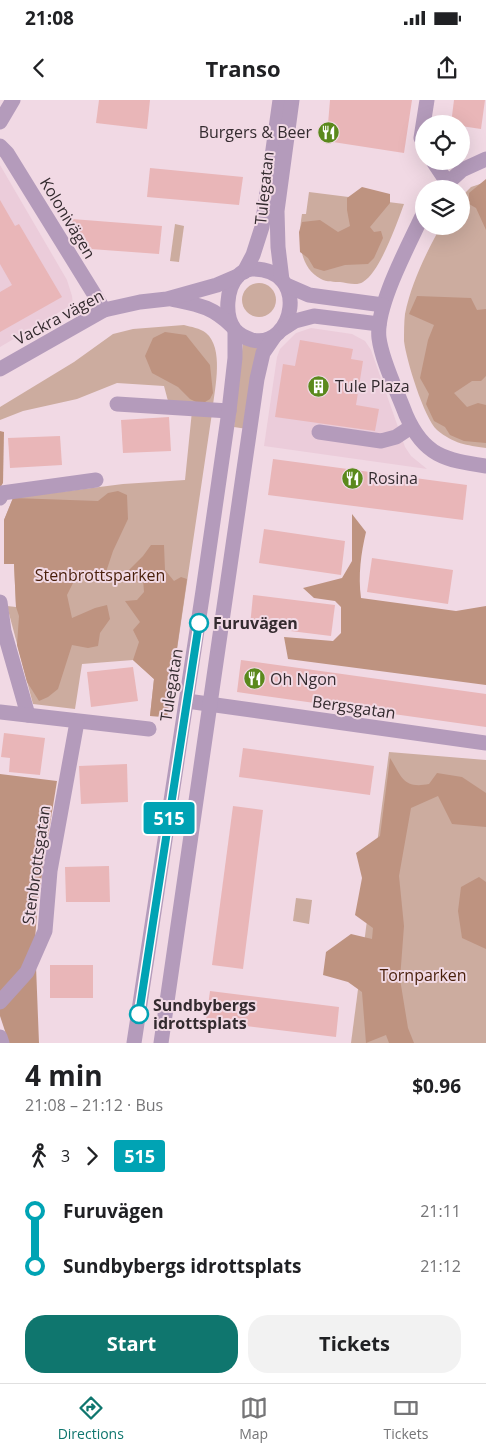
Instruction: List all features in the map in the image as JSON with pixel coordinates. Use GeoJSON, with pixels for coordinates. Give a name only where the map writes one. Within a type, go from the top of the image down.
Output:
{"type":"FeatureCollection","features":[{"type":"Feature","properties":{"kind":"street"},"geometry":{"type":"LineString","coordinates":[[0,122],[13,100]]}},
{"type":"Feature","properties":{"kind":"street","name":"Tulegatan"},"geometry":{"type":"LineString","coordinates":[[241,274],[253,255],[262,227],[280,100]]}},
{"type":"Feature","properties":{"kind":"street","name":"Tulegatan"},"geometry":{"type":"LineString","coordinates":[[284,283],[278,246],[277,211],[292,100]]}},
{"type":"Feature","properties":{"kind":"street"},"geometry":{"type":"LineString","coordinates":[[424,115],[426,100]]}},
{"type":"Feature","properties":{"kind":"street","name":"Kolonivägen"},"geometry":{"type":"LineString","coordinates":[[0,146],[7,152],[104,310]]}},
{"type":"Feature","properties":{"kind":"street"},"geometry":{"type":"LineString","coordinates":[[450,180],[462,170],[486,159]]}},
{"type":"Feature","properties":{"kind":"street"},"geometry":{"type":"LineString","coordinates":[[415,232],[383,305],[378,332],[382,350],[411,427],[421,441],[434,453],[458,461],[486,466]]}},
{"type":"Feature","properties":{"kind":"street"},"geometry":{"type":"LineString","coordinates":[[379,324],[314,316],[295,321],[277,333],[256,341],[247,339],[234,328],[228,312],[229,295],[241,274],[252,269],[269,270],[284,283],[309,295],[383,305]]}},
{"type":"Feature","properties":{"kind":"street","name":"Vackra vägen"},"geometry":{"type":"LineString","coordinates":[[0,369],[104,310],[168,298],[217,285],[241,274]]}},
{"type":"Feature","properties":{"kind":"street"},"geometry":{"type":"LineString","coordinates":[[161,1043],[257,379],[263,353],[286,322],[289,310],[289,297],[284,283]]}},
{"type":"Feature","properties":{"kind":"street","name":"Vackra vägen"},"geometry":{"type":"LineString","coordinates":[[168,298],[205,306],[220,314],[234,328]]}},
{"type":"Feature","properties":{"kind":"street","name":"Tulegatan"},"geometry":{"type":"LineString","coordinates":[[134,1043],[229,411],[235,358],[234,328]]}},
{"type":"Feature","properties":{"kind":"street"},"geometry":{"type":"LineString","coordinates":[[117,404],[229,411]]}},
{"type":"Feature","properties":{"kind":"street"},"geometry":{"type":"LineString","coordinates":[[319,432],[381,441],[389,440],[411,427]]}},
{"type":"Feature","properties":{"kind":"street"},"geometry":{"type":"LineString","coordinates":[[0,498],[2,493],[96,480]]}},
{"type":"Feature","properties":{"kind":"street"},"geometry":{"type":"LineString","coordinates":[[0,602],[4,631],[28,715]]}},
{"type":"Feature","properties":{"kind":"street","name":"Bergsgatan"},"geometry":{"type":"LineString","coordinates":[[186,702],[486,743]]}},
{"type":"Feature","properties":{"kind":"street"},"geometry":{"type":"LineString","coordinates":[[0,712],[149,729]]}},
{"type":"Feature","properties":{"kind":"street","name":"Stenbrottsgatan"},"geometry":{"type":"LineString","coordinates":[[0,1002],[27,972],[45,931],[50,871],[77,722]]}},
{"type":"Feature","properties":{"kind":"street"},"geometry":{"type":"LineString","coordinates":[[0,1036],[2,1043]]}},
{"type":"Feature","properties":{"kind":"shaded area"},"geometry":{"type":"Polygon","coordinates":[[[0,165],[67,280],[73,304],[0,347],[0,165]]]}},
{"type":"Feature","properties":{"kind":"shaded area"},"geometry":{"type":"Polygon","coordinates":[[[486,179],[486,230],[476,208],[470,205],[470,192],[486,179]]]}},
{"type":"Feature","properties":{"kind":"shaded area"},"geometry":{"type":"Polygon","coordinates":[[[362,187],[390,194],[390,203],[370,227],[374,232],[381,231],[383,238],[374,258],[368,264],[345,265],[324,271],[314,268],[308,258],[300,252],[299,232],[302,222],[320,220],[338,232],[350,226],[347,198],[362,187]]]}},
{"type":"Feature","properties":{"kind":"shaded area"},"geometry":{"type":"Polygon","coordinates":[[[417,296],[471,298],[477,310],[486,309],[486,376],[481,381],[472,381],[454,393],[467,407],[478,403],[486,405],[486,443],[464,441],[450,435],[445,427],[434,421],[426,404],[429,394],[420,378],[428,340],[434,325],[409,314],[417,296]]]}},
{"type":"Feature","properties":{"kind":"shaded area"},"geometry":{"type":"Polygon","coordinates":[[[311,328],[352,334],[365,341],[371,350],[405,447],[411,456],[427,469],[264,446],[277,357],[280,349],[296,333],[311,328]]]}},
{"type":"Feature","properties":{"kind":"shaded area"},"geometry":{"type":"Polygon","coordinates":[[[165,332],[186,335],[210,365],[213,393],[210,399],[205,402],[196,402],[190,399],[178,387],[152,373],[145,356],[153,338],[165,332]]]}},
{"type":"Feature","properties":{"kind":"shaded area"},"geometry":{"type":"Polygon","coordinates":[[[0,431],[4,432],[3,483],[0,488],[0,431]]]}},
{"type":"Feature","properties":{"kind":"shaded area"},"geometry":{"type":"Polygon","coordinates":[[[118,491],[127,495],[128,519],[113,551],[106,572],[75,579],[67,595],[72,618],[107,605],[110,619],[100,633],[98,646],[88,648],[72,645],[58,689],[39,701],[27,682],[17,645],[19,616],[16,607],[14,564],[4,564],[4,520],[13,498],[98,501],[108,493],[118,491]]]}},
{"type":"Feature","properties":{"kind":"shaded area"},"geometry":{"type":"Polygon","coordinates":[[[352,514],[366,532],[361,564],[361,598],[456,611],[486,606],[486,685],[288,659],[284,637],[333,641],[341,633],[341,607],[335,601],[314,598],[303,588],[342,578],[352,561],[352,514]]]}},
{"type":"Feature","properties":{"kind":"shaded area"},"geometry":{"type":"Polygon","coordinates":[[[151,545],[164,545],[165,570],[174,581],[181,577],[187,579],[167,717],[150,716],[154,679],[133,660],[139,642],[133,630],[140,622],[125,601],[137,600],[144,592],[143,579],[135,582],[127,572],[151,545]]]}},
{"type":"Feature","properties":{"kind":"shaded area"},"geometry":{"type":"Polygon","coordinates":[[[390,758],[401,776],[408,783],[414,785],[429,784],[437,773],[462,777],[486,793],[486,827],[452,824],[438,796],[411,808],[399,876],[404,926],[400,979],[408,1028],[414,1043],[389,1043],[386,1035],[366,1043],[362,992],[348,982],[323,975],[326,952],[351,934],[372,939],[373,928],[355,915],[362,878],[356,853],[380,836],[390,758]]]}},
{"type":"Feature","properties":{"kind":"shaded area"},"geometry":{"type":"Polygon","coordinates":[[[0,774],[57,781],[38,900],[35,940],[39,1043],[9,1043],[0,1016],[0,774]]]}},
{"type":"Feature","properties":{"kind":"shaded area"},"geometry":{"type":"Polygon","coordinates":[[[479,877],[486,882],[486,949],[462,938],[458,911],[461,887],[479,877]]]}},
{"type":"Feature","properties":{"kind":"green space"},"geometry":{"type":"Polygon","coordinates":[[[486,182],[486,448],[455,441],[437,430],[427,414],[416,388],[404,341],[405,317],[415,280],[436,235],[470,235],[471,187],[486,182]]]}},
{"type":"Feature","properties":{"kind":"green space"},"geometry":{"type":"Polygon","coordinates":[[[309,192],[404,204],[382,258],[369,277],[363,282],[355,284],[325,281],[313,274],[308,267],[301,251],[300,232],[302,214],[306,214],[309,192]]]}},
{"type":"Feature","properties":{"kind":"green space"},"geometry":{"type":"Polygon","coordinates":[[[175,224],[184,226],[179,262],[170,261],[175,224]]]}},
{"type":"Feature","properties":{"kind":"green space"},"geometry":{"type":"Polygon","coordinates":[[[259,283],[271,288],[276,300],[271,312],[259,317],[247,312],[242,300],[247,288],[259,283]]]}},
{"type":"Feature","properties":{"kind":"green space"},"geometry":{"type":"Polygon","coordinates":[[[184,325],[206,333],[212,340],[215,348],[217,368],[213,406],[168,401],[164,386],[117,383],[77,399],[23,411],[0,420],[0,407],[74,362],[113,334],[133,329],[184,325]]]}},
{"type":"Feature","properties":{"kind":"green space"},"geometry":{"type":"Polygon","coordinates":[[[243,342],[260,344],[247,429],[234,427],[243,342]]]}},
{"type":"Feature","properties":{"kind":"green space","name":"Stenbrottsparken"},"geometry":{"type":"Polygon","coordinates":[[[192,411],[212,413],[167,717],[150,716],[154,679],[133,660],[82,664],[75,709],[33,704],[7,606],[16,607],[14,564],[4,564],[4,520],[13,498],[123,484],[185,480],[192,411]]]}},
{"type":"Feature","properties":{"kind":"green space","name":"Tornparken"},"geometry":{"type":"Polygon","coordinates":[[[389,752],[486,760],[486,1043],[351,1043],[389,752]]]}},
{"type":"Feature","properties":{"kind":"green space"},"geometry":{"type":"Polygon","coordinates":[[[296,898],[312,900],[309,924],[293,921],[296,898]]]}},
{"type":"Feature","properties":{"kind":"building"},"geometry":{"type":"Polygon","coordinates":[[[99,100],[150,100],[147,129],[96,123],[99,100]]]}},
{"type":"Feature","properties":{"kind":"building"},"geometry":{"type":"Polygon","coordinates":[[[330,100],[412,100],[404,153],[320,140],[322,123],[328,124],[330,100]]]}},
{"type":"Feature","properties":{"kind":"building"},"geometry":{"type":"Polygon","coordinates":[[[454,100],[485,100],[481,129],[470,127],[470,115],[452,115],[454,100]]]}},
{"type":"Feature","properties":{"kind":"building"},"geometry":{"type":"Polygon","coordinates":[[[150,168],[243,177],[239,205],[147,197],[150,168]]]}},
{"type":"Feature","properties":{"kind":"building"},"geometry":{"type":"Polygon","coordinates":[[[0,200],[15,226],[19,224],[62,297],[0,332],[0,292],[12,285],[0,264],[0,200]]]}},
{"type":"Feature","properties":{"kind":"building"},"geometry":{"type":"Polygon","coordinates":[[[72,219],[162,226],[159,254],[77,248],[71,238],[72,219]]]}},
{"type":"Feature","properties":{"kind":"building","name":"Tule Plaza"},"geometry":{"type":"Polygon","coordinates":[[[300,340],[353,349],[351,359],[363,361],[356,405],[379,409],[375,431],[275,417],[283,364],[295,366],[300,340]]]}},
{"type":"Feature","properties":{"kind":"building"},"geometry":{"type":"Polygon","coordinates":[[[169,417],[171,451],[123,453],[121,420],[169,417]]]}},
{"type":"Feature","properties":{"kind":"building"},"geometry":{"type":"Polygon","coordinates":[[[60,436],[62,465],[10,468],[8,438],[60,436]]]}},
{"type":"Feature","properties":{"kind":"building"},"geometry":{"type":"Polygon","coordinates":[[[273,459],[467,485],[463,520],[268,495],[273,459]]]}},
{"type":"Feature","properties":{"kind":"building"},"geometry":{"type":"Polygon","coordinates":[[[264,529],[345,541],[341,575],[259,563],[264,529]]]}},
{"type":"Feature","properties":{"kind":"building"},"geometry":{"type":"Polygon","coordinates":[[[372,558],[453,570],[448,604],[367,592],[372,558]]]}},
{"type":"Feature","properties":{"kind":"building"},"geometry":{"type":"Polygon","coordinates":[[[253,595],[335,605],[331,636],[250,626],[253,595]]]}},
{"type":"Feature","properties":{"kind":"building"},"geometry":{"type":"Polygon","coordinates":[[[241,660],[486,694],[486,727],[237,692],[241,660]]]}},
{"type":"Feature","properties":{"kind":"building"},"geometry":{"type":"Polygon","coordinates":[[[133,667],[138,701],[91,707],[87,672],[133,667]]]}},
{"type":"Feature","properties":{"kind":"building"},"geometry":{"type":"Polygon","coordinates":[[[4,733],[45,738],[40,775],[9,772],[10,758],[1,757],[4,733]]]}},
{"type":"Feature","properties":{"kind":"building"},"geometry":{"type":"Polygon","coordinates":[[[243,748],[374,766],[370,795],[239,777],[243,748]]]}},
{"type":"Feature","properties":{"kind":"building"},"geometry":{"type":"Polygon","coordinates":[[[127,764],[128,802],[81,804],[79,766],[127,764]]]}},
{"type":"Feature","properties":{"kind":"building"},"geometry":{"type":"Polygon","coordinates":[[[233,806],[263,810],[243,969],[212,965],[233,806]]]}},
{"type":"Feature","properties":{"kind":"building"},"geometry":{"type":"Polygon","coordinates":[[[109,866],[110,902],[66,902],[65,867],[109,866]]]}},
{"type":"Feature","properties":{"kind":"building"},"geometry":{"type":"Polygon","coordinates":[[[50,965],[93,965],[93,998],[50,998],[50,965]]]}},
{"type":"Feature","properties":{"kind":"building"},"geometry":{"type":"Polygon","coordinates":[[[210,991],[339,1007],[336,1037],[206,1021],[210,991]]]}},
{"type":"Feature","properties":{"kind":"bus line","name":"515"},"geometry":{"type":"LineString","coordinates":[[139,1014],[199,623]]}},
{"type":"Feature","properties":{"kind":"place","name":"Burgers & Beer"},"geometry":{"type":"Point","coordinates":[328,132]}},
{"type":"Feature","properties":{"kind":"place","name":"Tule Plaza"},"geometry":{"type":"Point","coordinates":[319,386]}},
{"type":"Feature","properties":{"kind":"place","name":"Rosina"},"geometry":{"type":"Point","coordinates":[352,478]}},
{"type":"Feature","properties":{"kind":"place","name":"Furuvägen"},"geometry":{"type":"Point","coordinates":[199,623]}},
{"type":"Feature","properties":{"kind":"place","name":"Oh Ngon"},"geometry":{"type":"Point","coordinates":[254,679]}},
{"type":"Feature","properties":{"kind":"place","name":"Sundbybergs idrottsplats"},"geometry":{"type":"Point","coordinates":[139,1014]}}]}
